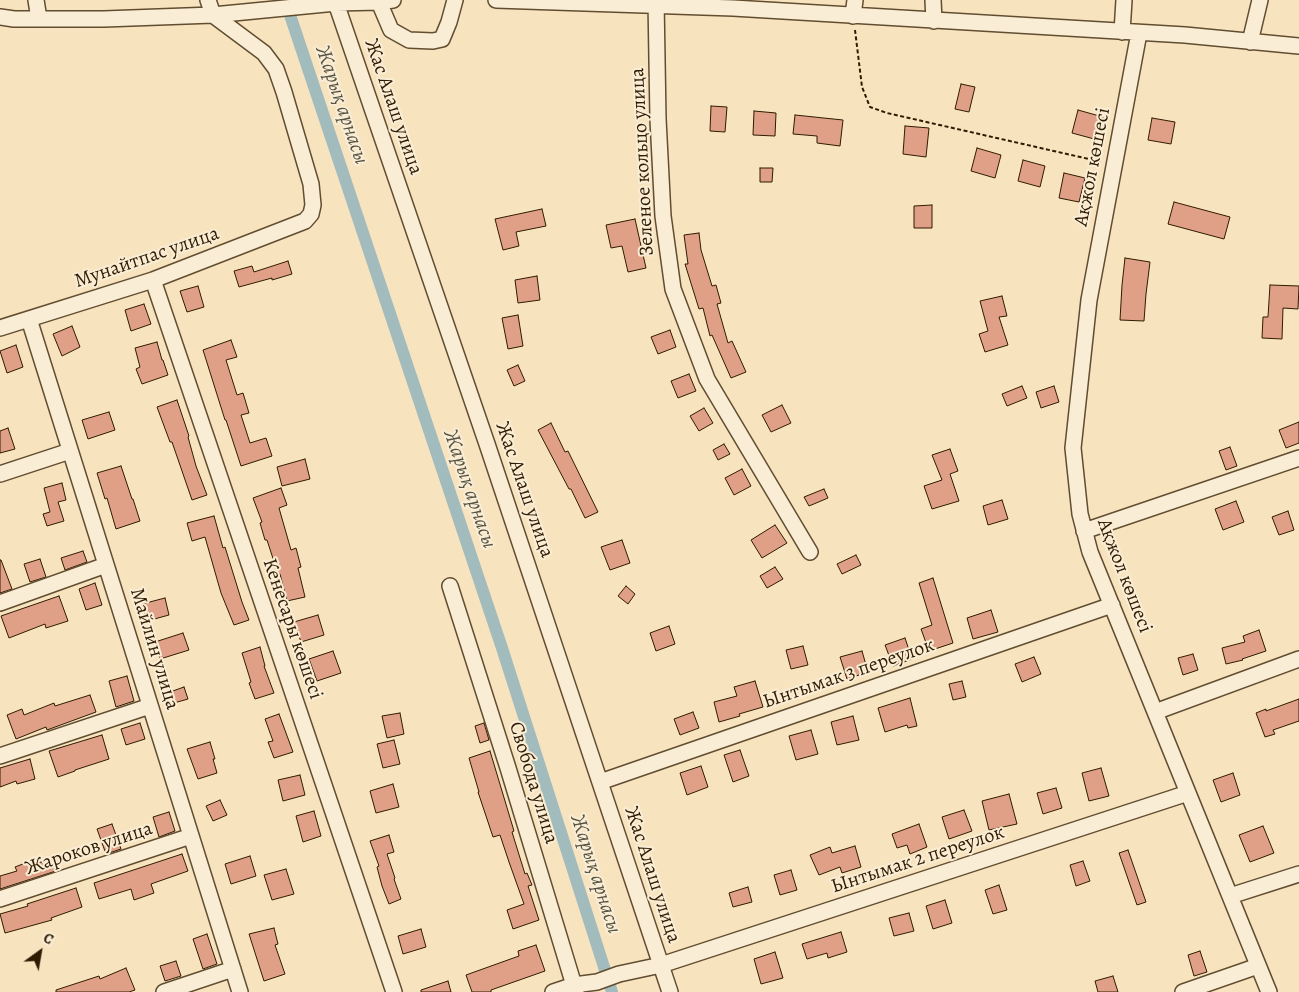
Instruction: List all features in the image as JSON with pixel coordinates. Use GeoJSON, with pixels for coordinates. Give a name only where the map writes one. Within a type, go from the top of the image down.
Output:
{"type":"FeatureCollection","features":[{"type":"Feature","properties":{"kind":"street"},"geometry":{"type":"LineString","coordinates":[[36,0],[39,19]]}},
{"type":"Feature","properties":{"kind":"street"},"geometry":{"type":"LineString","coordinates":[[208,0],[213,15]]}},
{"type":"Feature","properties":{"kind":"street"},"geometry":{"type":"LineString","coordinates":[[0,18],[104,19],[213,15],[336,3],[386,1],[391,30],[409,40],[433,41],[442,39],[455,0]]}},
{"type":"Feature","properties":{"kind":"street"},"geometry":{"type":"LineString","coordinates":[[496,0],[656,3],[1185,35],[1299,46]]}},
{"type":"Feature","properties":{"kind":"street"},"geometry":{"type":"LineString","coordinates":[[854,16],[855,0]]}},
{"type":"Feature","properties":{"kind":"street"},"geometry":{"type":"LineString","coordinates":[[933,0],[934,20]]}},
{"type":"Feature","properties":{"kind":"street"},"geometry":{"type":"LineString","coordinates":[[1122,32],[1124,0]]}},
{"type":"Feature","properties":{"kind":"street"},"geometry":{"type":"LineString","coordinates":[[1250,42],[1260,0]]}},
{"type":"Feature","properties":{"kind":"street","name":"Жас Алаш улица"},"geometry":{"type":"LineString","coordinates":[[336,3],[484,435],[670,992]]}},
{"type":"Feature","properties":{"kind":"street","name":"Зеленое кольцо улица"},"geometry":{"type":"LineString","coordinates":[[656,3],[658,119],[663,216],[673,289],[707,378],[810,552]]}},
{"type":"Feature","properties":{"kind":"street","name":"Мунайтпас улица"},"geometry":{"type":"LineString","coordinates":[[0,328],[152,280],[305,221],[311,214],[311,184],[276,69],[264,54],[213,15]]}},
{"type":"Feature","properties":{"kind":"street","name":"Ақжол көшесі"},"geometry":{"type":"LineString","coordinates":[[1139,32],[1089,300],[1073,448],[1080,514],[1090,552],[1269,992]]}},
{"type":"Feature","properties":{"kind":"street","name":"Кенесары көшесі"},"geometry":{"type":"LineString","coordinates":[[152,280],[394,992]]}},
{"type":"Feature","properties":{"kind":"street","name":"Майлин улица"},"geometry":{"type":"LineString","coordinates":[[29,319],[240,992]]}},
{"type":"Feature","properties":{"kind":"street"},"geometry":{"type":"LineString","coordinates":[[0,474],[70,451]]}},
{"type":"Feature","properties":{"kind":"street"},"geometry":{"type":"LineString","coordinates":[[1084,531],[1299,458]]}},
{"type":"Feature","properties":{"kind":"street"},"geometry":{"type":"LineString","coordinates":[[0,603],[106,565]]}},
{"type":"Feature","properties":{"kind":"street","name":"Свобода улица"},"geometry":{"type":"LineString","coordinates":[[450,586],[575,988]]}},
{"type":"Feature","properties":{"kind":"street","name":"Ынтымак 3 переулок"},"geometry":{"type":"LineString","coordinates":[[600,782],[1112,605]]}},
{"type":"Feature","properties":{"kind":"street"},"geometry":{"type":"LineString","coordinates":[[1155,712],[1299,660]]}},
{"type":"Feature","properties":{"kind":"street"},"geometry":{"type":"LineString","coordinates":[[0,756],[150,706]]}},
{"type":"Feature","properties":{"kind":"street","name":"Ынтымак 2 переулок"},"geometry":{"type":"LineString","coordinates":[[553,992],[661,965],[1188,793]]}},
{"type":"Feature","properties":{"kind":"street","name":"Жароков улица"},"geometry":{"type":"LineString","coordinates":[[0,899],[191,836]]}},
{"type":"Feature","properties":{"kind":"street"},"geometry":{"type":"LineString","coordinates":[[1230,896],[1299,874]]}},
{"type":"Feature","properties":{"kind":"street"},"geometry":{"type":"LineString","coordinates":[[1183,992],[1258,966]]}},
{"type":"Feature","properties":{"kind":"street"},"geometry":{"type":"LineString","coordinates":[[164,992],[233,969]]}},
{"type":"Feature","properties":{"kind":"path"},"geometry":{"type":"LineString","coordinates":[[854,16],[862,87],[870,107],[896,115],[1114,165]]}},
{"type":"Feature","properties":{"kind":"building"},"geometry":{"type":"Polygon","coordinates":[[[961,84],[975,87],[969,112],[955,109],[961,84]]]}},
{"type":"Feature","properties":{"kind":"building"},"geometry":{"type":"Polygon","coordinates":[[[711,106],[727,107],[725,132],[710,131],[711,106]]]}},
{"type":"Feature","properties":{"kind":"building"},"geometry":{"type":"Polygon","coordinates":[[[1078,110],[1103,117],[1098,140],[1072,133],[1078,110]]]}},
{"type":"Feature","properties":{"kind":"building"},"geometry":{"type":"Polygon","coordinates":[[[754,111],[776,113],[775,136],[753,135],[754,111]]]}},
{"type":"Feature","properties":{"kind":"building"},"geometry":{"type":"Polygon","coordinates":[[[795,115],[843,120],[840,146],[817,143],[817,136],[793,134],[795,115]]]}},
{"type":"Feature","properties":{"kind":"building"},"geometry":{"type":"Polygon","coordinates":[[[1152,118],[1175,122],[1171,144],[1148,140],[1152,118]]]}},
{"type":"Feature","properties":{"kind":"building"},"geometry":{"type":"Polygon","coordinates":[[[905,126],[929,128],[926,157],[903,154],[905,126]]]}},
{"type":"Feature","properties":{"kind":"building"},"geometry":{"type":"Polygon","coordinates":[[[977,148],[1001,155],[995,178],[971,171],[977,148]]]}},
{"type":"Feature","properties":{"kind":"building"},"geometry":{"type":"Polygon","coordinates":[[[1023,160],[1045,166],[1040,187],[1018,181],[1023,160]]]}},
{"type":"Feature","properties":{"kind":"building"},"geometry":{"type":"Polygon","coordinates":[[[760,168],[773,168],[772,182],[760,182],[760,168]]]}},
{"type":"Feature","properties":{"kind":"building"},"geometry":{"type":"Polygon","coordinates":[[[1064,173],[1085,178],[1079,202],[1059,198],[1064,173]]]}},
{"type":"Feature","properties":{"kind":"building"},"geometry":{"type":"Polygon","coordinates":[[[1174,202],[1230,217],[1224,239],[1168,224],[1174,202]]]}},
{"type":"Feature","properties":{"kind":"building"},"geometry":{"type":"Polygon","coordinates":[[[932,205],[932,228],[914,228],[914,206],[932,205]]]}},
{"type":"Feature","properties":{"kind":"building"},"geometry":{"type":"Polygon","coordinates":[[[542,209],[546,226],[516,232],[519,246],[503,250],[495,219],[542,209]]]}},
{"type":"Feature","properties":{"kind":"building"},"geometry":{"type":"Polygon","coordinates":[[[635,219],[646,268],[628,272],[622,246],[611,248],[606,225],[635,219]]]}},
{"type":"Feature","properties":{"kind":"building"},"geometry":{"type":"Polygon","coordinates":[[[699,233],[701,250],[712,286],[716,285],[721,303],[717,304],[728,343],[732,341],[746,372],[731,378],[712,335],[710,336],[703,308],[699,309],[685,264],[688,264],[684,235],[699,233]]]}},
{"type":"Feature","properties":{"kind":"building"},"geometry":{"type":"Polygon","coordinates":[[[1125,258],[1150,262],[1144,321],[1120,320],[1125,258]]]}},
{"type":"Feature","properties":{"kind":"building"},"geometry":{"type":"Polygon","coordinates":[[[288,261],[292,274],[239,287],[234,271],[252,266],[254,272],[288,261]]]}},
{"type":"Feature","properties":{"kind":"building"},"geometry":{"type":"Polygon","coordinates":[[[537,276],[540,300],[518,303],[515,280],[537,276]]]}},
{"type":"Feature","properties":{"kind":"building"},"geometry":{"type":"Polygon","coordinates":[[[1270,285],[1299,286],[1298,309],[1283,308],[1282,339],[1262,338],[1263,317],[1268,317],[1270,285]]]}},
{"type":"Feature","properties":{"kind":"building"},"geometry":{"type":"Polygon","coordinates":[[[198,286],[204,307],[187,312],[180,291],[198,286]]]}},
{"type":"Feature","properties":{"kind":"building"},"geometry":{"type":"Polygon","coordinates":[[[1002,296],[1007,316],[999,317],[1008,345],[985,352],[979,334],[988,331],[980,301],[1002,296]]]}},
{"type":"Feature","properties":{"kind":"building"},"geometry":{"type":"Polygon","coordinates":[[[144,304],[151,324],[131,331],[125,310],[144,304]]]}},
{"type":"Feature","properties":{"kind":"building"},"geometry":{"type":"Polygon","coordinates":[[[518,315],[523,346],[508,349],[502,318],[518,315]]]}},
{"type":"Feature","properties":{"kind":"building"},"geometry":{"type":"Polygon","coordinates":[[[72,326],[80,347],[62,356],[53,334],[72,326]]]}},
{"type":"Feature","properties":{"kind":"building"},"geometry":{"type":"Polygon","coordinates":[[[670,330],[676,347],[658,354],[651,337],[670,330]]]}},
{"type":"Feature","properties":{"kind":"building"},"geometry":{"type":"Polygon","coordinates":[[[231,340],[237,357],[226,360],[237,395],[243,393],[249,413],[241,415],[250,443],[266,438],[272,456],[241,466],[203,350],[231,340]]]}},
{"type":"Feature","properties":{"kind":"building"},"geometry":{"type":"Polygon","coordinates":[[[157,342],[168,375],[142,384],[136,369],[140,367],[135,348],[157,342]]]}},
{"type":"Feature","properties":{"kind":"building"},"geometry":{"type":"Polygon","coordinates":[[[16,345],[23,367],[7,373],[0,351],[16,345]]]}},
{"type":"Feature","properties":{"kind":"building"},"geometry":{"type":"Polygon","coordinates":[[[518,365],[525,381],[514,386],[507,370],[518,365]]]}},
{"type":"Feature","properties":{"kind":"building"},"geometry":{"type":"Polygon","coordinates":[[[689,374],[696,391],[678,398],[671,381],[689,374]]]}},
{"type":"Feature","properties":{"kind":"building"},"geometry":{"type":"Polygon","coordinates":[[[1022,386],[1027,398],[1007,406],[1002,394],[1022,386]]]}},
{"type":"Feature","properties":{"kind":"building"},"geometry":{"type":"Polygon","coordinates":[[[1054,386],[1059,402],[1041,408],[1036,392],[1054,386]]]}},
{"type":"Feature","properties":{"kind":"building"},"geometry":{"type":"Polygon","coordinates":[[[177,400],[189,436],[196,466],[207,495],[192,500],[172,442],[170,442],[157,407],[177,400]]]}},
{"type":"Feature","properties":{"kind":"building"},"geometry":{"type":"Polygon","coordinates":[[[782,405],[791,423],[771,432],[762,415],[782,405]]]}},
{"type":"Feature","properties":{"kind":"building"},"geometry":{"type":"Polygon","coordinates":[[[704,408],[713,423],[699,431],[690,416],[704,408]]]}},
{"type":"Feature","properties":{"kind":"building"},"geometry":{"type":"Polygon","coordinates":[[[109,412],[115,430],[88,439],[82,420],[109,412]]]}},
{"type":"Feature","properties":{"kind":"building"},"geometry":{"type":"Polygon","coordinates":[[[1299,422],[1299,443],[1286,448],[1279,430],[1299,422]]]}},
{"type":"Feature","properties":{"kind":"building"},"geometry":{"type":"Polygon","coordinates":[[[551,423],[565,452],[568,451],[598,512],[585,518],[538,430],[551,423]]]}},
{"type":"Feature","properties":{"kind":"building"},"geometry":{"type":"Polygon","coordinates":[[[8,428],[15,449],[0,453],[0,431],[8,428]]]}},
{"type":"Feature","properties":{"kind":"building"},"geometry":{"type":"Polygon","coordinates":[[[724,444],[730,454],[718,460],[713,450],[724,444]]]}},
{"type":"Feature","properties":{"kind":"building"},"geometry":{"type":"Polygon","coordinates":[[[1230,447],[1237,466],[1226,470],[1219,451],[1230,447]]]}},
{"type":"Feature","properties":{"kind":"building"},"geometry":{"type":"Polygon","coordinates":[[[950,449],[958,471],[950,474],[959,501],[932,509],[924,486],[942,480],[932,455],[950,449]]]}},
{"type":"Feature","properties":{"kind":"building"},"geometry":{"type":"Polygon","coordinates":[[[305,459],[310,479],[282,486],[277,467],[305,459]]]}},
{"type":"Feature","properties":{"kind":"building"},"geometry":{"type":"Polygon","coordinates":[[[121,466],[140,521],[116,529],[97,473],[121,466]]]}},
{"type":"Feature","properties":{"kind":"building"},"geometry":{"type":"Polygon","coordinates":[[[742,469],[751,486],[734,495],[725,478],[742,469]]]}},
{"type":"Feature","properties":{"kind":"building"},"geometry":{"type":"Polygon","coordinates":[[[62,483],[66,500],[58,502],[64,521],[47,526],[43,514],[50,512],[44,488],[62,483]]]}},
{"type":"Feature","properties":{"kind":"building"},"geometry":{"type":"Polygon","coordinates":[[[281,488],[287,505],[279,508],[291,550],[296,548],[301,567],[298,568],[305,597],[287,601],[280,574],[278,574],[267,540],[265,540],[260,523],[262,522],[253,498],[281,488]]]}},
{"type":"Feature","properties":{"kind":"building"},"geometry":{"type":"Polygon","coordinates":[[[824,489],[828,498],[809,506],[804,497],[824,489]]]}},
{"type":"Feature","properties":{"kind":"building"},"geometry":{"type":"Polygon","coordinates":[[[1002,500],[1008,519],[988,525],[983,506],[1002,500]]]}},
{"type":"Feature","properties":{"kind":"building"},"geometry":{"type":"Polygon","coordinates":[[[1236,501],[1244,522],[1223,530],[1215,509],[1236,501]]]}},
{"type":"Feature","properties":{"kind":"building"},"geometry":{"type":"Polygon","coordinates":[[[1288,511],[1294,530],[1279,535],[1272,517],[1288,511]]]}},
{"type":"Feature","properties":{"kind":"building"},"geometry":{"type":"Polygon","coordinates":[[[214,516],[223,548],[225,547],[249,620],[234,625],[221,593],[205,537],[192,541],[187,523],[214,516]]]}},
{"type":"Feature","properties":{"kind":"building"},"geometry":{"type":"Polygon","coordinates":[[[775,525],[787,543],[762,558],[751,540],[775,525]]]}},
{"type":"Feature","properties":{"kind":"building"},"geometry":{"type":"Polygon","coordinates":[[[622,540],[630,563],[610,570],[601,547],[622,540]]]}},
{"type":"Feature","properties":{"kind":"building"},"geometry":{"type":"Polygon","coordinates":[[[83,551],[87,562],[65,570],[61,558],[83,551]]]}},
{"type":"Feature","properties":{"kind":"building"},"geometry":{"type":"Polygon","coordinates":[[[856,555],[861,565],[842,574],[837,564],[856,555]]]}},
{"type":"Feature","properties":{"kind":"building"},"geometry":{"type":"Polygon","coordinates":[[[40,559],[46,577],[30,582],[24,564],[40,559]]]}},
{"type":"Feature","properties":{"kind":"building"},"geometry":{"type":"Polygon","coordinates":[[[0,560],[12,589],[0,593],[0,560]]]}},
{"type":"Feature","properties":{"kind":"building"},"geometry":{"type":"Polygon","coordinates":[[[775,567],[783,579],[767,588],[760,576],[775,567]]]}},
{"type":"Feature","properties":{"kind":"building"},"geometry":{"type":"Polygon","coordinates":[[[933,578],[953,643],[929,651],[921,629],[932,625],[919,583],[933,578]]]}},
{"type":"Feature","properties":{"kind":"building"},"geometry":{"type":"Polygon","coordinates":[[[95,583],[102,605],[86,610],[79,589],[95,583]]]}},
{"type":"Feature","properties":{"kind":"building"},"geometry":{"type":"Polygon","coordinates":[[[626,586],[635,594],[628,604],[618,596],[626,586]]]}},
{"type":"Feature","properties":{"kind":"building"},"geometry":{"type":"Polygon","coordinates":[[[59,596],[68,621],[46,628],[45,624],[9,638],[1,616],[59,596]]]}},
{"type":"Feature","properties":{"kind":"building"},"geometry":{"type":"Polygon","coordinates":[[[165,598],[169,615],[147,621],[142,604],[165,598]]]}},
{"type":"Feature","properties":{"kind":"building"},"geometry":{"type":"Polygon","coordinates":[[[991,610],[998,632],[973,639],[967,618],[991,610]]]}},
{"type":"Feature","properties":{"kind":"building"},"geometry":{"type":"Polygon","coordinates":[[[318,615],[324,635],[301,642],[294,622],[318,615]]]}},
{"type":"Feature","properties":{"kind":"building"},"geometry":{"type":"Polygon","coordinates":[[[669,626],[675,644],[656,651],[650,633],[669,626]]]}},
{"type":"Feature","properties":{"kind":"building"},"geometry":{"type":"Polygon","coordinates":[[[1259,630],[1266,651],[1226,664],[1222,648],[1245,642],[1243,636],[1259,630]]]}},
{"type":"Feature","properties":{"kind":"building"},"geometry":{"type":"Polygon","coordinates":[[[183,633],[189,650],[160,659],[155,642],[183,633]]]}},
{"type":"Feature","properties":{"kind":"building"},"geometry":{"type":"Polygon","coordinates":[[[905,638],[912,659],[893,666],[885,645],[905,638]]]}},
{"type":"Feature","properties":{"kind":"building"},"geometry":{"type":"Polygon","coordinates":[[[803,646],[808,665],[791,669],[786,650],[803,646]]]}},
{"type":"Feature","properties":{"kind":"building"},"geometry":{"type":"Polygon","coordinates":[[[260,647],[264,666],[274,693],[255,699],[242,653],[260,647]]]}},
{"type":"Feature","properties":{"kind":"building"},"geometry":{"type":"Polygon","coordinates":[[[333,651],[341,673],[317,681],[309,659],[333,651]]]}},
{"type":"Feature","properties":{"kind":"building"},"geometry":{"type":"Polygon","coordinates":[[[862,651],[868,672],[847,679],[840,657],[862,651]]]}},
{"type":"Feature","properties":{"kind":"building"},"geometry":{"type":"Polygon","coordinates":[[[1193,654],[1198,670],[1183,675],[1178,658],[1193,654]]]}},
{"type":"Feature","properties":{"kind":"building"},"geometry":{"type":"Polygon","coordinates":[[[1034,657],[1041,674],[1022,682],[1015,664],[1034,657]]]}},
{"type":"Feature","properties":{"kind":"building"},"geometry":{"type":"Polygon","coordinates":[[[127,676],[134,701],[116,707],[109,681],[127,676]]]}},
{"type":"Feature","properties":{"kind":"building"},"geometry":{"type":"Polygon","coordinates":[[[755,681],[763,707],[719,722],[714,702],[737,696],[734,687],[755,681]]]}},
{"type":"Feature","properties":{"kind":"building"},"geometry":{"type":"Polygon","coordinates":[[[962,681],[966,697],[953,700],[949,684],[962,681]]]}},
{"type":"Feature","properties":{"kind":"building"},"geometry":{"type":"Polygon","coordinates":[[[184,687],[188,699],[174,703],[170,692],[184,687]]]}},
{"type":"Feature","properties":{"kind":"building"},"geometry":{"type":"Polygon","coordinates":[[[90,695],[96,712],[47,730],[46,727],[16,739],[7,715],[22,709],[24,715],[54,703],[55,706],[90,695]]]}},
{"type":"Feature","properties":{"kind":"building"},"geometry":{"type":"Polygon","coordinates":[[[910,698],[917,726],[908,728],[907,725],[885,732],[878,708],[910,698]]]}},
{"type":"Feature","properties":{"kind":"building"},"geometry":{"type":"Polygon","coordinates":[[[1299,699],[1299,721],[1273,730],[1275,734],[1265,737],[1256,713],[1299,699]]]}},
{"type":"Feature","properties":{"kind":"building"},"geometry":{"type":"Polygon","coordinates":[[[693,712],[699,728],[680,735],[674,719],[693,712]]]}},
{"type":"Feature","properties":{"kind":"building"},"geometry":{"type":"Polygon","coordinates":[[[400,713],[404,734],[387,738],[382,716],[400,713]]]}},
{"type":"Feature","properties":{"kind":"building"},"geometry":{"type":"Polygon","coordinates":[[[279,714],[293,752],[274,758],[268,742],[273,741],[265,719],[279,714]]]}},
{"type":"Feature","properties":{"kind":"building"},"geometry":{"type":"Polygon","coordinates":[[[853,716],[859,740],[837,745],[831,722],[853,716]]]}},
{"type":"Feature","properties":{"kind":"building"},"geometry":{"type":"Polygon","coordinates":[[[140,723],[145,739],[126,745],[121,729],[140,723]]]}},
{"type":"Feature","properties":{"kind":"building"},"geometry":{"type":"Polygon","coordinates":[[[484,723],[489,740],[480,743],[475,726],[484,723]]]}},
{"type":"Feature","properties":{"kind":"building"},"geometry":{"type":"Polygon","coordinates":[[[811,730],[818,754],[796,760],[789,736],[811,730]]]}},
{"type":"Feature","properties":{"kind":"building"},"geometry":{"type":"Polygon","coordinates":[[[102,735],[109,759],[58,777],[49,751],[102,735]]]}},
{"type":"Feature","properties":{"kind":"building"},"geometry":{"type":"Polygon","coordinates":[[[394,740],[400,764],[383,768],[377,744],[394,740]]]}},
{"type":"Feature","properties":{"kind":"building"},"geometry":{"type":"Polygon","coordinates":[[[210,742],[217,773],[198,779],[187,749],[210,742]]]}},
{"type":"Feature","properties":{"kind":"building"},"geometry":{"type":"Polygon","coordinates":[[[740,750],[749,776],[733,782],[724,755],[740,750]]]}},
{"type":"Feature","properties":{"kind":"building"},"geometry":{"type":"Polygon","coordinates":[[[490,751],[525,874],[527,873],[532,885],[528,886],[539,920],[513,929],[507,910],[524,904],[500,835],[493,837],[469,758],[490,751]]]}},
{"type":"Feature","properties":{"kind":"building"},"geometry":{"type":"Polygon","coordinates":[[[30,759],[35,779],[17,784],[16,781],[0,787],[0,768],[30,759]]]}},
{"type":"Feature","properties":{"kind":"building"},"geometry":{"type":"Polygon","coordinates":[[[701,766],[708,787],[687,795],[680,773],[701,766]]]}},
{"type":"Feature","properties":{"kind":"building"},"geometry":{"type":"Polygon","coordinates":[[[1101,768],[1109,796],[1089,801],[1082,773],[1101,768]]]}},
{"type":"Feature","properties":{"kind":"building"},"geometry":{"type":"Polygon","coordinates":[[[1233,773],[1240,795],[1221,802],[1213,780],[1233,773]]]}},
{"type":"Feature","properties":{"kind":"building"},"geometry":{"type":"Polygon","coordinates":[[[300,775],[305,795],[283,801],[278,780],[300,775]]]}},
{"type":"Feature","properties":{"kind":"building"},"geometry":{"type":"Polygon","coordinates":[[[393,784],[399,807],[376,813],[370,791],[393,784]]]}},
{"type":"Feature","properties":{"kind":"building"},"geometry":{"type":"Polygon","coordinates":[[[1056,788],[1062,808],[1043,814],[1037,793],[1056,788]]]}},
{"type":"Feature","properties":{"kind":"building"},"geometry":{"type":"Polygon","coordinates":[[[1009,794],[1017,824],[989,830],[982,801],[1009,794]]]}},
{"type":"Feature","properties":{"kind":"building"},"geometry":{"type":"Polygon","coordinates":[[[220,800],[227,815],[213,821],[206,806],[220,800]]]}},
{"type":"Feature","properties":{"kind":"building"},"geometry":{"type":"Polygon","coordinates":[[[964,810],[972,831],[949,839],[942,817],[964,810]]]}},
{"type":"Feature","properties":{"kind":"building"},"geometry":{"type":"Polygon","coordinates":[[[314,811],[321,836],[303,842],[296,816],[314,811]]]}},
{"type":"Feature","properties":{"kind":"building"},"geometry":{"type":"Polygon","coordinates":[[[169,812],[175,831],[159,837],[153,817],[169,812]]]}},
{"type":"Feature","properties":{"kind":"building"},"geometry":{"type":"Polygon","coordinates":[[[112,824],[121,849],[106,854],[97,829],[112,824]]]}},
{"type":"Feature","properties":{"kind":"building"},"geometry":{"type":"Polygon","coordinates":[[[919,824],[927,847],[910,854],[907,845],[897,848],[892,834],[919,824]]]}},
{"type":"Feature","properties":{"kind":"building"},"geometry":{"type":"Polygon","coordinates":[[[1263,826],[1274,853],[1250,862],[1239,835],[1263,826]]]}},
{"type":"Feature","properties":{"kind":"building"},"geometry":{"type":"Polygon","coordinates":[[[389,835],[394,852],[387,854],[401,899],[389,904],[382,886],[377,867],[379,866],[370,841],[389,835]]]}},
{"type":"Feature","properties":{"kind":"building"},"geometry":{"type":"Polygon","coordinates":[[[855,846],[861,867],[842,873],[840,867],[819,875],[810,855],[830,847],[832,853],[855,846]]]}},
{"type":"Feature","properties":{"kind":"building"},"geometry":{"type":"Polygon","coordinates":[[[1128,850],[1146,902],[1137,905],[1119,853],[1128,850]]]}},
{"type":"Feature","properties":{"kind":"building"},"geometry":{"type":"Polygon","coordinates":[[[182,854],[188,871],[151,884],[154,893],[134,900],[131,889],[99,899],[94,883],[182,854]]]}},
{"type":"Feature","properties":{"kind":"building"},"geometry":{"type":"Polygon","coordinates":[[[250,856],[256,876],[231,884],[225,864],[250,856]]]}},
{"type":"Feature","properties":{"kind":"building"},"geometry":{"type":"Polygon","coordinates":[[[56,858],[59,870],[0,889],[0,876],[17,871],[15,867],[33,860],[34,864],[56,858]]]}},
{"type":"Feature","properties":{"kind":"building"},"geometry":{"type":"Polygon","coordinates":[[[1083,861],[1090,881],[1076,886],[1070,865],[1083,861]]]}},
{"type":"Feature","properties":{"kind":"building"},"geometry":{"type":"Polygon","coordinates":[[[286,869],[294,894],[272,900],[264,875],[286,869]]]}},
{"type":"Feature","properties":{"kind":"building"},"geometry":{"type":"Polygon","coordinates":[[[791,870],[797,890],[780,895],[774,875],[791,870]]]}},
{"type":"Feature","properties":{"kind":"building"},"geometry":{"type":"Polygon","coordinates":[[[999,885],[1007,910],[993,914],[985,890],[999,885]]]}},
{"type":"Feature","properties":{"kind":"building"},"geometry":{"type":"Polygon","coordinates":[[[748,887],[752,902],[733,907],[729,893],[748,887]]]}},
{"type":"Feature","properties":{"kind":"building"},"geometry":{"type":"Polygon","coordinates":[[[76,888],[82,907],[51,918],[52,920],[5,933],[0,914],[76,888]]]}},
{"type":"Feature","properties":{"kind":"building"},"geometry":{"type":"Polygon","coordinates":[[[945,900],[952,923],[933,929],[926,906],[945,900]]]}},
{"type":"Feature","properties":{"kind":"building"},"geometry":{"type":"Polygon","coordinates":[[[909,913],[914,931],[894,936],[889,918],[909,913]]]}},
{"type":"Feature","properties":{"kind":"building"},"geometry":{"type":"Polygon","coordinates":[[[274,928],[278,944],[275,945],[285,974],[264,981],[249,934],[274,928]]]}},
{"type":"Feature","properties":{"kind":"building"},"geometry":{"type":"Polygon","coordinates":[[[421,929],[426,947],[403,954],[398,936],[421,929]]]}},
{"type":"Feature","properties":{"kind":"building"},"geometry":{"type":"Polygon","coordinates":[[[841,932],[847,952],[828,958],[827,953],[807,959],[802,944],[841,932]]]}},
{"type":"Feature","properties":{"kind":"building"},"geometry":{"type":"Polygon","coordinates":[[[207,934],[217,964],[203,969],[193,939],[207,934]]]}},
{"type":"Feature","properties":{"kind":"building"},"geometry":{"type":"Polygon","coordinates":[[[536,945],[545,971],[491,990],[491,992],[472,992],[466,975],[519,956],[518,951],[536,945]]]}},
{"type":"Feature","properties":{"kind":"building"},"geometry":{"type":"Polygon","coordinates":[[[1200,951],[1207,972],[1194,976],[1188,955],[1200,951]]]}},
{"type":"Feature","properties":{"kind":"building"},"geometry":{"type":"Polygon","coordinates":[[[775,952],[783,978],[761,984],[754,959],[775,952]]]}},
{"type":"Feature","properties":{"kind":"building"},"geometry":{"type":"Polygon","coordinates":[[[176,961],[181,976],[165,981],[160,966],[176,961]]]}},
{"type":"Feature","properties":{"kind":"building"},"geometry":{"type":"Polygon","coordinates":[[[126,968],[135,990],[129,992],[56,992],[56,990],[99,976],[100,979],[126,968]]]}},
{"type":"Feature","properties":{"kind":"building"},"geometry":{"type":"Polygon","coordinates":[[[1113,976],[1118,992],[1098,992],[1095,981],[1113,976]]]}},
{"type":"Feature","properties":{"kind":"building"},"geometry":{"type":"Polygon","coordinates":[[[448,981],[451,992],[421,992],[421,990],[448,981]]]}},
{"type":"Feature","properties":{"kind":"waterway","name":"Жарық арнасы"},"geometry":{"type":"LineString","coordinates":[[285,0],[502,648],[612,992]]}}]}
